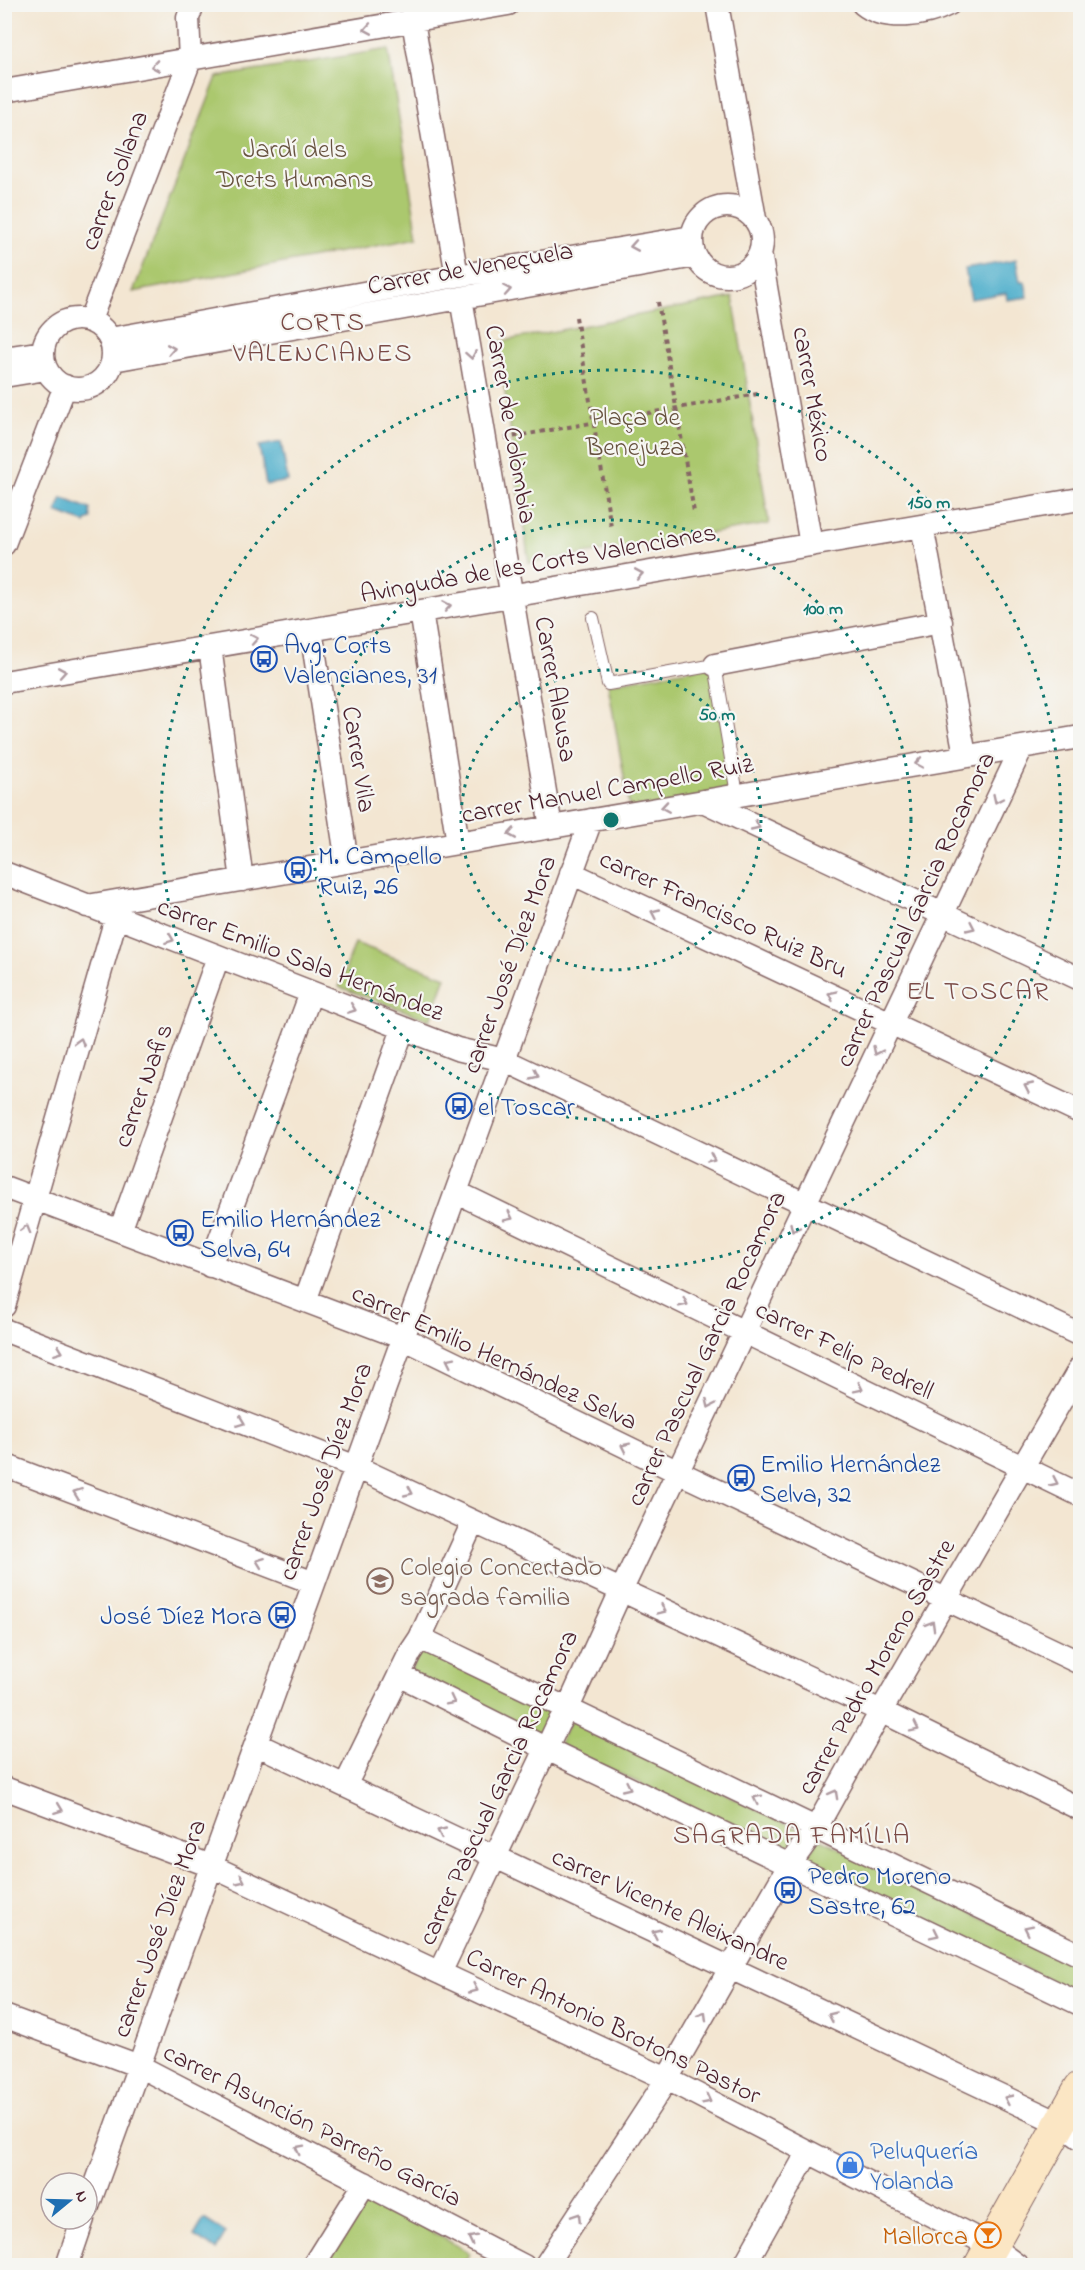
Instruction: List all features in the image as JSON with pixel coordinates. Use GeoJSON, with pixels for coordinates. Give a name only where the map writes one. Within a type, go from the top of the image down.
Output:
{"type":"FeatureCollection","features":[{"type":"Feature","properties":{"kind":"main road"},"geometry":{"type":"LineString","coordinates":[[986,2256],[1071,2131],[1080,2088]]}},
{"type":"Feature","properties":{"kind":"street"},"geometry":{"type":"LineString","coordinates":[[190,60],[188,18],[193,4]]}},
{"type":"Feature","properties":{"kind":"street"},"geometry":{"type":"LineString","coordinates":[[4,91],[508,4]]}},
{"type":"Feature","properties":{"kind":"street"},"geometry":{"type":"LineString","coordinates":[[717,4],[755,219],[762,237],[760,254],[750,269],[727,277],[708,271],[694,247],[696,225],[705,214],[721,207],[739,208],[755,219]]}},
{"type":"Feature","properties":{"kind":"street"},"geometry":{"type":"LineString","coordinates":[[863,4],[886,13],[911,16],[937,10],[949,4]]}},
{"type":"Feature","properties":{"kind":"street","name":"Carrer de Colòmbia"},"geometry":{"type":"LineString","coordinates":[[413,21],[512,595]]}},
{"type":"Feature","properties":{"kind":"street","name":"carrer Sollana"},"geometry":{"type":"LineString","coordinates":[[90,320],[190,60]]}},
{"type":"Feature","properties":{"kind":"street","name":"Carrer de Veneçuela"},"geometry":{"type":"LineString","coordinates":[[112,349],[694,247]]}},
{"type":"Feature","properties":{"kind":"street","name":"carrer México"},"geometry":{"type":"LineString","coordinates":[[760,254],[811,545]]}},
{"type":"Feature","properties":{"kind":"street"},"geometry":{"type":"LineString","coordinates":[[76,319],[90,320],[102,328],[112,349],[106,375],[93,386],[84,389],[65,386],[57,382],[45,360],[48,336],[62,322],[76,319]]}},
{"type":"Feature","properties":{"kind":"street"},"geometry":{"type":"LineString","coordinates":[[4,358],[45,360]]}},
{"type":"Feature","properties":{"kind":"street"},"geometry":{"type":"LineString","coordinates":[[4,376],[45,360]]}},
{"type":"Feature","properties":{"kind":"street"},"geometry":{"type":"LineString","coordinates":[[4,544],[65,386]]}},
{"type":"Feature","properties":{"kind":"street","name":"Avinguda de les Corts Valencianes"},"geometry":{"type":"LineString","coordinates":[[4,681],[1080,499]]}},
{"type":"Feature","properties":{"kind":"street"},"geometry":{"type":"LineString","coordinates":[[922,526],[965,755]]}},
{"type":"Feature","properties":{"kind":"street","name":"Carrer Alausa"},"geometry":{"type":"LineString","coordinates":[[512,595],[551,827]]}},
{"type":"Feature","properties":{"kind":"street"},"geometry":{"type":"LineString","coordinates":[[421,611],[458,843]]}},
{"type":"Feature","properties":{"kind":"street"},"geometry":{"type":"LineString","coordinates":[[715,665],[941,622]]}},
{"type":"Feature","properties":{"kind":"street","name":"Carrer Vila"},"geometry":{"type":"LineString","coordinates":[[311,630],[347,862]]}},
{"type":"Feature","properties":{"kind":"street"},"geometry":{"type":"LineString","coordinates":[[210,647],[229,841],[242,880]]}},
{"type":"Feature","properties":{"kind":"street","name":"carrer Manuel Campello Ruiz"},"geometry":{"type":"LineString","coordinates":[[87,906],[1080,737]]}},
{"type":"Feature","properties":{"kind":"street","name":"carrer Pascual Garcia Rocamora"},"geometry":{"type":"LineString","coordinates":[[440,1973],[568,1708],[621,1591],[1022,747]]}},
{"type":"Feature","properties":{"kind":"street"},"geometry":{"type":"LineString","coordinates":[[703,801],[1080,979]]}},
{"type":"Feature","properties":{"kind":"street","name":"carrer José Díez Mora"},"geometry":{"type":"LineString","coordinates":[[99,2176],[591,820]]}},
{"type":"Feature","properties":{"kind":"street","name":"carrer Emilio Sala Hernández"},"geometry":{"type":"LineString","coordinates":[[4,873],[403,1029],[457,1049],[504,1060],[1080,1335]]}},
{"type":"Feature","properties":{"kind":"street","name":"carrer Francisco Ruiz Bru"},"geometry":{"type":"LineString","coordinates":[[572,873],[1080,1112]]}},
{"type":"Feature","properties":{"kind":"street"},"geometry":{"type":"LineString","coordinates":[[4,1306],[35,1199],[123,921],[130,915],[133,906],[143,897]]}},
{"type":"Feature","properties":{"kind":"street","name":"carrer Nafis"},"geometry":{"type":"LineString","coordinates":[[120,1231],[218,957]]}},
{"type":"Feature","properties":{"kind":"street"},"geometry":{"type":"LineString","coordinates":[[210,1266],[311,993]]}},
{"type":"Feature","properties":{"kind":"street"},"geometry":{"type":"LineString","coordinates":[[305,1301],[403,1029]]}},
{"type":"Feature","properties":{"kind":"street","name":"carrer Emilio Hernández Selva"},"geometry":{"type":"LineString","coordinates":[[4,1187],[403,1338],[1080,1663]]}},
{"type":"Feature","properties":{"kind":"street","name":"carrer Felip Pedrell"},"geometry":{"type":"LineString","coordinates":[[456,1192],[1080,1495]]}},
{"type":"Feature","properties":{"kind":"street"},"geometry":{"type":"LineString","coordinates":[[4,1330],[356,1467],[880,1712],[1080,1809]]}},
{"type":"Feature","properties":{"kind":"street","name":"carrer Pedro Moreno Sastre"},"geometry":{"type":"LineString","coordinates":[[545,2265],[667,2079],[790,1864],[816,1828],[880,1712],[1080,1368]]}},
{"type":"Feature","properties":{"kind":"street"},"geometry":{"type":"LineString","coordinates":[[4,1465],[314,1583]]}},
{"type":"Feature","properties":{"kind":"street"},"geometry":{"type":"LineString","coordinates":[[345,1786],[410,1653],[420,1638],[474,1522]]}},
{"type":"Feature","properties":{"kind":"street"},"geometry":{"type":"LineString","coordinates":[[420,1638],[1080,1955]]}},
{"type":"Feature","properties":{"kind":"street"},"geometry":{"type":"LineString","coordinates":[[399,1675],[547,1749],[1080,2004]]}},
{"type":"Feature","properties":{"kind":"street","name":"carrer Vicente Aleixandre"},"geometry":{"type":"LineString","coordinates":[[256,1744],[1071,2131]]}},
{"type":"Feature","properties":{"kind":"street","name":"Carrer Antonio Brotons Pastor"},"geometry":{"type":"LineString","coordinates":[[4,1788],[211,1866],[667,2079],[808,2152],[986,2256],[1018,2265]]}},
{"type":"Feature","properties":{"kind":"street","name":"carrer Asunción Parreño García"},"geometry":{"type":"LineString","coordinates":[[4,2016],[139,2066],[524,2265]]}},
{"type":"Feature","properties":{"kind":"street"},"geometry":{"type":"LineString","coordinates":[[744,2265],[808,2152]]}},
{"type":"Feature","properties":{"kind":"street"},"geometry":{"type":"LineString","coordinates":[[313,2265],[365,2183]]}},
{"type":"Feature","properties":{"kind":"street"},"geometry":{"type":"LineString","coordinates":[[67,2265],[79,2231]]}},
{"type":"Feature","properties":{"kind":"lane"},"geometry":{"type":"LineString","coordinates":[[593,618],[608,684],[715,665],[737,794]]}},
{"type":"Feature","properties":{"kind":"path"},"geometry":{"type":"LineString","coordinates":[[657,302],[694,512]]}},
{"type":"Feature","properties":{"kind":"path"},"geometry":{"type":"LineString","coordinates":[[576,317],[611,527]]}},
{"type":"Feature","properties":{"kind":"path"},"geometry":{"type":"LineString","coordinates":[[504,438],[758,394]]}},
{"type":"Feature","properties":{"kind":"green space","name":"Jardí dels Drets Humans"},"geometry":{"type":"Polygon","coordinates":[[[388,49],[418,237],[133,292],[217,77],[388,49]]]}},
{"type":"Feature","properties":{"kind":"green space","name":"Plaça de Benejuza"},"geometry":{"type":"Polygon","coordinates":[[[733,297],[769,524],[529,563],[498,342],[733,297]]]}},
{"type":"Feature","properties":{"kind":"green space"},"geometry":{"type":"Polygon","coordinates":[[[715,665],[737,794],[630,812],[608,684],[715,665]]]}},
{"type":"Feature","properties":{"kind":"green space"},"geometry":{"type":"Polygon","coordinates":[[[355,943],[446,977],[430,1020],[339,987],[355,943]]]}},
{"type":"Feature","properties":{"kind":"green space"},"geometry":{"type":"Polygon","coordinates":[[[422,1648],[552,1711],[539,1736],[410,1672],[422,1648]]]}},
{"type":"Feature","properties":{"kind":"green space"},"geometry":{"type":"Polygon","coordinates":[[[572,1719],[800,1830],[786,1852],[558,1745],[572,1719]]]}},
{"type":"Feature","properties":{"kind":"green space"},"geometry":{"type":"Polygon","coordinates":[[[819,1838],[1080,1966],[1080,1995],[806,1861],[819,1838]]]}},
{"type":"Feature","properties":{"kind":"green space"},"geometry":{"type":"Polygon","coordinates":[[[360,2191],[470,2253],[462,2265],[313,2266],[360,2191]]]}},
{"type":"Feature","properties":{"kind":"water"},"geometry":{"type":"Polygon","coordinates":[[[1016,260],[1020,282],[1025,282],[1028,297],[1007,300],[1006,293],[971,299],[965,269],[1016,260]]]}},
{"type":"Feature","properties":{"kind":"water"},"geometry":{"type":"Polygon","coordinates":[[[281,442],[288,481],[266,485],[259,446],[281,442]]]}},
{"type":"Feature","properties":{"kind":"water"},"geometry":{"type":"Polygon","coordinates":[[[62,498],[90,509],[91,519],[85,523],[56,512],[62,498]]]}},
{"type":"Feature","properties":{"kind":"water"},"geometry":{"type":"Polygon","coordinates":[[[204,2219],[226,2233],[216,2250],[194,2236],[204,2219]]]}},
{"type":"Feature","properties":{"kind":"place","name":"Avg. Corts Valencianes, 31"},"geometry":{"type":"Point","coordinates":[264,659]}},
{"type":"Feature","properties":{"kind":"place","name":"M. Campello Ruiz, 26"},"geometry":{"type":"Point","coordinates":[298,870]}},
{"type":"Feature","properties":{"kind":"place","name":"el Toscar"},"geometry":{"type":"Point","coordinates":[459,1106]}},
{"type":"Feature","properties":{"kind":"place","name":"Emilio Hernández Selva, 64"},"geometry":{"type":"Point","coordinates":[180,1233]}},
{"type":"Feature","properties":{"kind":"place","name":"Emilio Hernández Selva, 32"},"geometry":{"type":"Point","coordinates":[741,1478]}},
{"type":"Feature","properties":{"kind":"place","name":"Colegio Concertado sagrada familia"},"geometry":{"type":"Point","coordinates":[380,1581]}},
{"type":"Feature","properties":{"kind":"place","name":"José Díez Mora"},"geometry":{"type":"Point","coordinates":[282,1615]}},
{"type":"Feature","properties":{"kind":"place","name":"Pedro Moreno Sastre, 62"},"geometry":{"type":"Point","coordinates":[788,1890]}},
{"type":"Feature","properties":{"kind":"place","name":"Peluquería Yolanda"},"geometry":{"type":"Point","coordinates":[850,2165]}},
{"type":"Feature","properties":{"kind":"place","name":"Mallorca"},"geometry":{"type":"Point","coordinates":[988,2235]}},
{"type":"Feature","properties":{"kind":"district","name":"CORTS VALENCIANES"},"geometry":{"type":"Point","coordinates":[323,336]}},
{"type":"Feature","properties":{"kind":"district","name":"EL TOSCAR"},"geometry":{"type":"Point","coordinates":[978,990]}},
{"type":"Feature","properties":{"kind":"district","name":"SAGRADA FAMÍLIA"},"geometry":{"type":"Point","coordinates":[792,1834]}}]}
